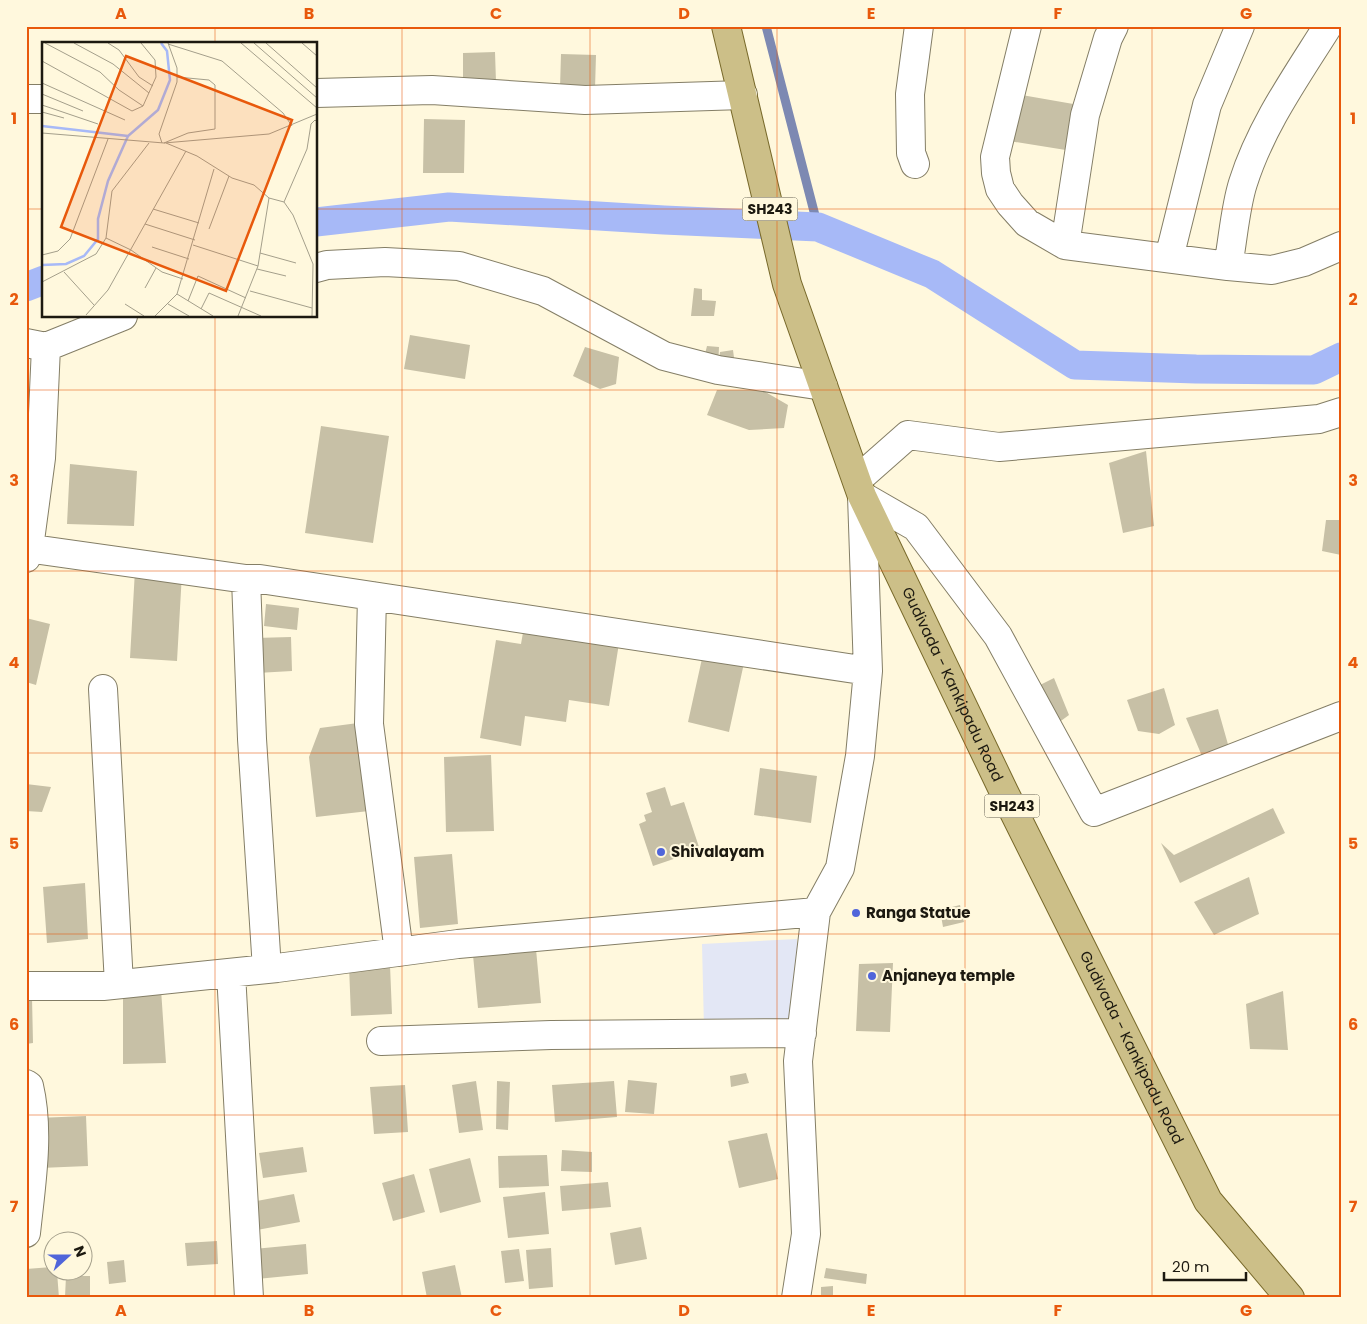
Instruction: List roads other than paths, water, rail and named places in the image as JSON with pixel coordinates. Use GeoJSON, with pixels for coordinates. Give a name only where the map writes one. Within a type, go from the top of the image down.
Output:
{"type":"FeatureCollection","features":[{"type":"Feature","properties":{"kind":"main road","name":"SH243"},"geometry":{"type":"LineString","coordinates":[[726,26],[748,114]]}},
{"type":"Feature","properties":{"kind":"main road","name":"Gudivada - Kankipadu Road"},"geometry":{"type":"LineString","coordinates":[[748,114],[787,284],[859,488],[1000,783],[1208,1200],[1290,1298]]}},
{"type":"Feature","properties":{"kind":"street"},"geometry":{"type":"LineString","coordinates":[[915,164],[911,153],[910,94],[919,26]]}},
{"type":"Feature","properties":{"kind":"street"},"geometry":{"type":"LineString","coordinates":[[1027,26],[995,157],[996,174],[1000,189],[1027,223],[1065,245],[1272,270],[1304,262],[1341,246]]}},
{"type":"Feature","properties":{"kind":"street"},"geometry":{"type":"LineString","coordinates":[[1065,245],[1085,115],[1108,38],[1114,26]]}},
{"type":"Feature","properties":{"kind":"street"},"geometry":{"type":"LineString","coordinates":[[1169,258],[1207,106],[1240,26]]}},
{"type":"Feature","properties":{"kind":"street"},"geometry":{"type":"LineString","coordinates":[[1228,266],[1242,185],[1256,146],[1270,118],[1328,26]]}},
{"type":"Feature","properties":{"kind":"street"},"geometry":{"type":"LineString","coordinates":[[318,93],[432,90],[585,100],[748,114]]}},
{"type":"Feature","properties":{"kind":"street"},"geometry":{"type":"LineString","coordinates":[[26,99],[42,99]]}},
{"type":"Feature","properties":{"kind":"street"},"geometry":{"type":"LineString","coordinates":[[318,268],[385,262],[459,266],[543,291],[664,356],[718,370],[823,386]]}},
{"type":"Feature","properties":{"kind":"street"},"geometry":{"type":"LineString","coordinates":[[117,318],[36,345],[41,458],[27,551],[246,579],[260,579],[868,671]]}},
{"type":"Feature","properties":{"kind":"street"},"geometry":{"type":"LineString","coordinates":[[796,1298],[806,1234],[798,1061],[816,912],[840,868],[860,756],[868,671],[859,488],[908,434],[999,447],[1319,419],[1341,412]]}},
{"type":"Feature","properties":{"kind":"street"},"geometry":{"type":"LineString","coordinates":[[859,488],[916,527],[998,636],[1094,812],[1341,716]]}},
{"type":"Feature","properties":{"kind":"street"},"geometry":{"type":"LineString","coordinates":[[246,579],[253,748],[267,969]]}},
{"type":"Feature","properties":{"kind":"street"},"geometry":{"type":"LineString","coordinates":[[372,596],[369,724],[399,952]]}},
{"type":"Feature","properties":{"kind":"street"},"geometry":{"type":"LineString","coordinates":[[103,689],[119,984]]}},
{"type":"Feature","properties":{"kind":"street"},"geometry":{"type":"LineString","coordinates":[[26,986],[103,986],[267,969],[458,944],[816,912]]}},
{"type":"Feature","properties":{"kind":"street"},"geometry":{"type":"LineString","coordinates":[[231,973],[249,1298]]}},
{"type":"Feature","properties":{"kind":"street"},"geometry":{"type":"LineString","coordinates":[[381,1041],[551,1035],[802,1033]]}},
{"type":"Feature","properties":{"kind":"street"},"geometry":{"type":"LineString","coordinates":[[26,1084],[29,1086],[34,1112],[33,1163],[26,1233]]}},
{"type":"Feature","properties":{"kind":"waterway"},"geometry":{"type":"LineString","coordinates":[[766,26],[818,227]]}},
{"type":"Feature","properties":{"kind":"waterway"},"geometry":{"type":"LineString","coordinates":[[318,222],[449,207],[818,227],[932,274],[1075,365],[1314,370],[1341,357]]}},
{"type":"Feature","properties":{"kind":"waterway"},"geometry":{"type":"LineString","coordinates":[[26,287],[42,281]]}},
{"type":"Feature","properties":{"kind":"place","name":"Shivalayam"},"geometry":{"type":"Point","coordinates":[661,852]}},
{"type":"Feature","properties":{"kind":"place","name":"Ranga Statue"},"geometry":{"type":"Point","coordinates":[856,913]}},
{"type":"Feature","properties":{"kind":"place","name":"Anjaneya temple"},"geometry":{"type":"Point","coordinates":[872,976]}}]}
